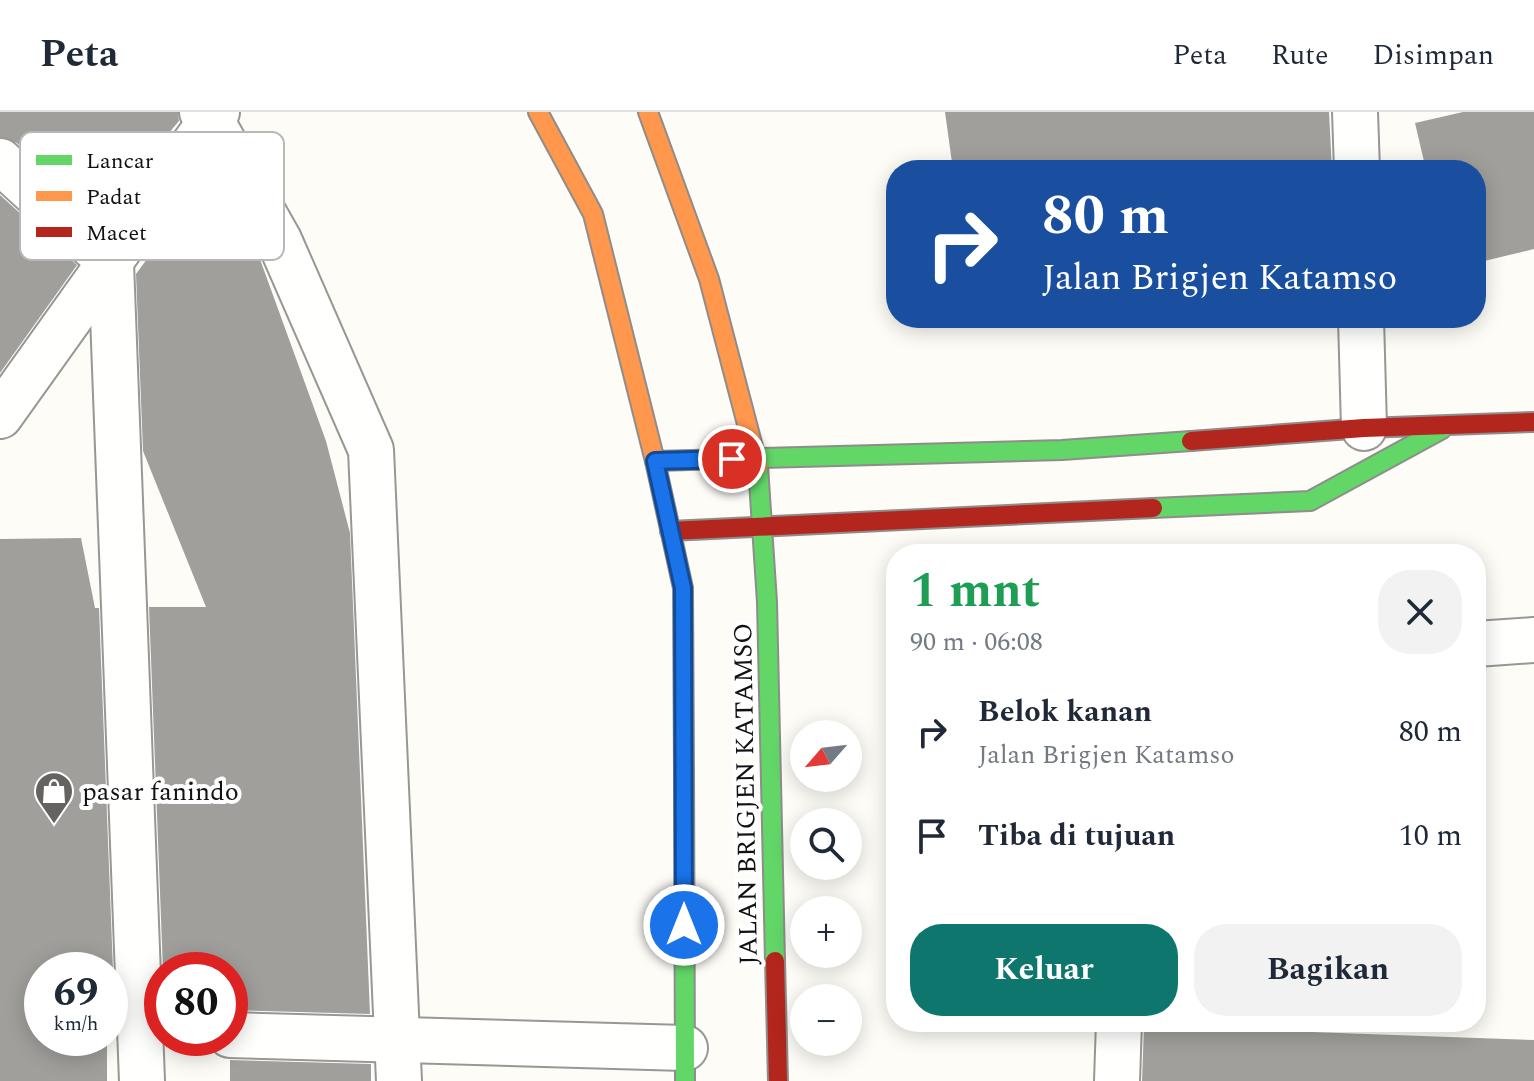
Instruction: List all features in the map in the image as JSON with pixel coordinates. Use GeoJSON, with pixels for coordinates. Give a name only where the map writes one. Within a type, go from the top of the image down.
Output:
{"type":"FeatureCollection","features":[{"type":"Feature","properties":{"kind":"main road"},"geometry":{"type":"LineString","coordinates":[[538,112],[593,214],[655,461],[683,588],[685,1064]]}},
{"type":"Feature","properties":{"kind":"main road","name":"JALAN BRIGJEN KATAMSO"},"geometry":{"type":"LineString","coordinates":[[648,112],[709,279],[758,458],[767,602],[778,1081]]}},
{"type":"Feature","properties":{"kind":"main road"},"geometry":{"type":"LineString","coordinates":[[655,461],[1062,450],[1364,428],[1534,422]]}},
{"type":"Feature","properties":{"kind":"main road"},"geometry":{"type":"LineString","coordinates":[[670,531],[1310,501],[1451,425]]}},
{"type":"Feature","properties":{"kind":"street"},"geometry":{"type":"LineString","coordinates":[[1355,112],[1357,160]]}},
{"type":"Feature","properties":{"kind":"street"},"geometry":{"type":"LineString","coordinates":[[199,132],[210,115]]}},
{"type":"Feature","properties":{"kind":"street"},"geometry":{"type":"LineString","coordinates":[[0,161],[20,179]]}},
{"type":"Feature","properties":{"kind":"street"},"geometry":{"type":"LineString","coordinates":[[284,251],[371,450],[398,1060]]}},
{"type":"Feature","properties":{"kind":"street"},"geometry":{"type":"LineString","coordinates":[[108,260],[111,263],[147,952]]}},
{"type":"Feature","properties":{"kind":"street"},"geometry":{"type":"LineString","coordinates":[[0,416],[113,260]]}},
{"type":"Feature","properties":{"kind":"street"},"geometry":{"type":"LineString","coordinates":[[1361,328],[1364,428]]}},
{"type":"Feature","properties":{"kind":"street"},"geometry":{"type":"LineString","coordinates":[[1486,643],[1534,640]]}},
{"type":"Feature","properties":{"kind":"street"},"geometry":{"type":"LineString","coordinates":[[1117,1081],[1119,1032]]}},
{"type":"Feature","properties":{"kind":"street"},"geometry":{"type":"LineString","coordinates":[[248,1038],[398,1060],[685,1064]]}},
{"type":"Feature","properties":{"kind":"street"},"geometry":{"type":"LineString","coordinates":[[142,1081],[147,1056]]}},
{"type":"Feature","properties":{"kind":"building"},"geometry":{"type":"Polygon","coordinates":[[[0,112],[178,112],[179,121],[170,132],[20,132],[20,146],[0,137],[0,112]]]}},
{"type":"Feature","properties":{"kind":"building"},"geometry":{"type":"Polygon","coordinates":[[[945,112],[1329,112],[1331,160],[952,160],[945,112]]]}},
{"type":"Feature","properties":{"kind":"building"},"geometry":{"type":"Polygon","coordinates":[[[1463,112],[1534,112],[1534,249],[1486,261],[1486,160],[1424,160],[1415,123],[1463,112]]]}},
{"type":"Feature","properties":{"kind":"building"},"geometry":{"type":"Polygon","coordinates":[[[0,195],[20,213],[20,260],[72,260],[77,265],[0,373],[0,195]]]}},
{"type":"Feature","properties":{"kind":"building"},"geometry":{"type":"Polygon","coordinates":[[[146,260],[260,260],[326,441],[350,533],[370,1014],[248,1011],[248,952],[162,952],[149,607],[206,607],[143,451],[136,274],[146,260]]]}},
{"type":"Feature","properties":{"kind":"building","name":"pasar fanindo"},"geometry":{"type":"Polygon","coordinates":[[[81,538],[95,608],[99,608],[112,952],[24,952],[24,1056],[107,1056],[107,1081],[0,1081],[0,539],[81,538]]]}},
{"type":"Feature","properties":{"kind":"building"},"geometry":{"type":"Polygon","coordinates":[[[1144,1032],[1311,1032],[1534,1040],[1534,1081],[1142,1081],[1144,1032]]]}},
{"type":"Feature","properties":{"kind":"building"},"geometry":{"type":"Polygon","coordinates":[[[230,1060],[371,1064],[371,1081],[230,1081],[230,1060]]]}},
{"type":"Feature","properties":{"kind":"traffic: fast"},"geometry":{"type":"LineString","coordinates":[[1153,508],[1310,501],[1442,429]]}},
{"type":"Feature","properties":{"kind":"traffic: fast"},"geometry":{"type":"LineString","coordinates":[[655,461],[1062,450],[1191,441]]}},
{"type":"Feature","properties":{"kind":"traffic: fast"},"geometry":{"type":"LineString","coordinates":[[758,466],[767,602],[775,961]]}},
{"type":"Feature","properties":{"kind":"traffic: fast"},"geometry":{"type":"LineString","coordinates":[[684,771],[685,1081]]}},
{"type":"Feature","properties":{"kind":"traffic: slow"},"geometry":{"type":"LineString","coordinates":[[538,112],[593,214],[655,461],[683,588],[684,771]]}},
{"type":"Feature","properties":{"kind":"traffic: slow"},"geometry":{"type":"LineString","coordinates":[[648,112],[709,279],[758,466]]}},
{"type":"Feature","properties":{"kind":"traffic: jam"},"geometry":{"type":"LineString","coordinates":[[1191,441],[1364,428],[1534,422]]}},
{"type":"Feature","properties":{"kind":"traffic: jam"},"geometry":{"type":"LineString","coordinates":[[670,531],[1153,508]]}},
{"type":"Feature","properties":{"kind":"traffic: jam"},"geometry":{"type":"LineString","coordinates":[[775,961],[778,1081]]}},
{"type":"Feature","properties":{"kind":"place","name":"pasar fanindo"},"geometry":{"type":"Point","coordinates":[54,825]}},
{"type":"Feature","properties":{"kind":"route"},"geometry":{"type":"LineString","coordinates":[[684,925],[683,588],[655,461],[732,459]]}}]}
